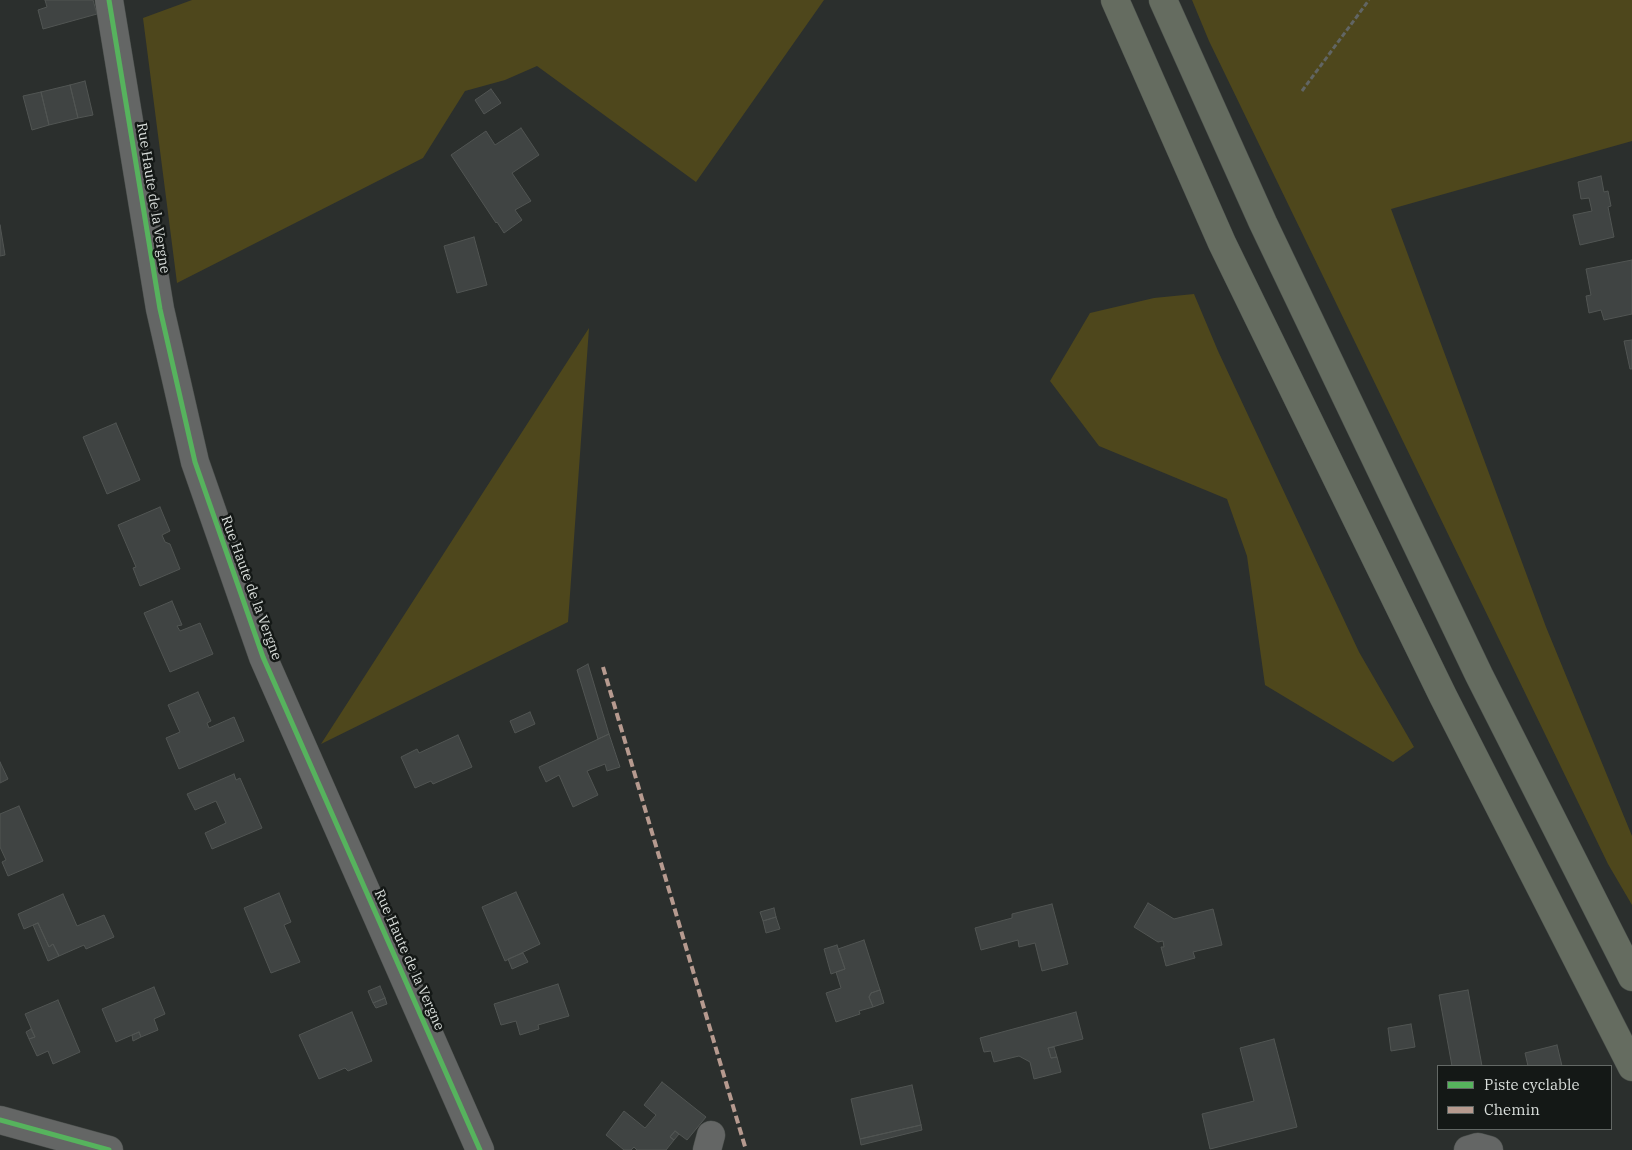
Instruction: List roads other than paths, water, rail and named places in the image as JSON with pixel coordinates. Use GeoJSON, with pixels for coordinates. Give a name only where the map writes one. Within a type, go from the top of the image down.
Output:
{"type":"FeatureCollection","features":[{"type":"Feature","properties":{"kind":"highway"},"geometry":{"type":"LineString","coordinates":[[1115,0],[1222,243],[1443,696],[1632,1067]]}},
{"type":"Feature","properties":{"kind":"highway"},"geometry":{"type":"LineString","coordinates":[[1163,0],[1263,222],[1479,675],[1632,977]]}},
{"type":"Feature","properties":{"kind":"street","name":"Rue Haute de la Vergne"},"geometry":{"type":"LineString","coordinates":[[109,0],[160,309],[194,462],[263,657],[480,1150]]}},
{"type":"Feature","properties":{"kind":"street"},"geometry":{"type":"LineString","coordinates":[[0,1120],[109,1150]]}},
{"type":"Feature","properties":{"kind":"street"},"geometry":{"type":"LineString","coordinates":[[1468,1150],[1478,1147],[1489,1150]]}}]}
